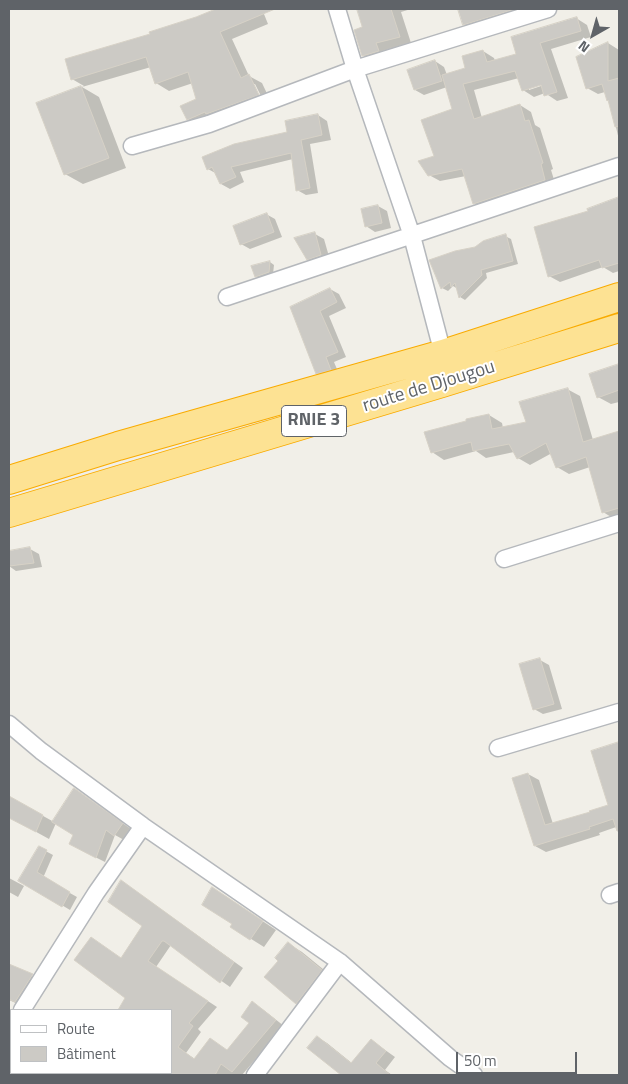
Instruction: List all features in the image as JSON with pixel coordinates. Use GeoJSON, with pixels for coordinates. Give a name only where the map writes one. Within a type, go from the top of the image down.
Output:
{"type":"FeatureCollection","features":[{"type":"Feature","properties":{"kind":"highway","name":"route de Djougou"},"geometry":{"type":"LineString","coordinates":[[9,480],[118,446],[443,354],[619,296]]}},
{"type":"Feature","properties":{"kind":"highway","name":"route de Djougou"},"geometry":{"type":"LineString","coordinates":[[9,513],[619,328]]}},
{"type":"Feature","properties":{"kind":"street"},"geometry":{"type":"LineString","coordinates":[[337,9],[355,69],[412,236],[443,354]]}},
{"type":"Feature","properties":{"kind":"street"},"geometry":{"type":"LineString","coordinates":[[132,146],[209,124],[355,69],[548,9]]}},
{"type":"Feature","properties":{"kind":"street"},"geometry":{"type":"LineString","coordinates":[[227,298],[619,166]]}},
{"type":"Feature","properties":{"kind":"street"},"geometry":{"type":"LineString","coordinates":[[504,559],[619,524]]}},
{"type":"Feature","properties":{"kind":"street"},"geometry":{"type":"LineString","coordinates":[[498,748],[619,712]]}},
{"type":"Feature","properties":{"kind":"street"},"geometry":{"type":"LineString","coordinates":[[9,724],[40,751],[143,826],[340,962],[450,1058],[474,1075]]}},
{"type":"Feature","properties":{"kind":"street"},"geometry":{"type":"LineString","coordinates":[[23,1009],[96,893],[143,826]]}},
{"type":"Feature","properties":{"kind":"street"},"geometry":{"type":"LineString","coordinates":[[255,1075],[340,962]]}},
{"type":"Feature","properties":{"kind":"building"},"geometry":{"type":"Polygon","coordinates":[[[216,9],[275,9],[220,32],[241,78],[249,74],[259,95],[206,114],[205,112],[187,120],[180,106],[196,99],[188,72],[155,84],[146,57],[71,80],[65,59],[150,34],[149,32],[216,9]]]}},
{"type":"Feature","properties":{"kind":"building"},"geometry":{"type":"Polygon","coordinates":[[[357,9],[391,9],[400,37],[376,43],[379,51],[362,56],[354,30],[362,27],[357,9]]]}},
{"type":"Feature","properties":{"kind":"building"},"geometry":{"type":"Polygon","coordinates":[[[458,9],[515,9],[463,25],[458,9]]]}},
{"type":"Feature","properties":{"kind":"building"},"geometry":{"type":"Polygon","coordinates":[[[577,17],[581,31],[540,43],[557,92],[544,96],[541,85],[522,91],[515,71],[463,84],[474,119],[520,104],[525,121],[529,120],[543,163],[541,164],[545,180],[473,204],[462,169],[428,176],[418,161],[434,156],[421,120],[452,109],[442,75],[465,68],[462,56],[483,50],[487,62],[516,54],[511,37],[577,17]]]}},
{"type":"Feature","properties":{"kind":"building"},"geometry":{"type":"Polygon","coordinates":[[[608,42],[608,81],[619,78],[619,126],[615,127],[602,84],[586,89],[576,57],[608,42]]]}},
{"type":"Feature","properties":{"kind":"building"},"geometry":{"type":"Polygon","coordinates":[[[435,60],[442,81],[414,90],[407,70],[435,60]]]}},
{"type":"Feature","properties":{"kind":"building"},"geometry":{"type":"Polygon","coordinates":[[[81,86],[109,158],[64,175],[36,103],[81,86]]]}},
{"type":"Feature","properties":{"kind":"building"},"geometry":{"type":"Polygon","coordinates":[[[318,114],[322,135],[301,140],[310,188],[296,191],[291,153],[231,167],[236,177],[220,184],[212,167],[207,170],[202,157],[234,144],[287,132],[285,121],[318,114]]]}},
{"type":"Feature","properties":{"kind":"building"},"geometry":{"type":"Polygon","coordinates":[[[619,197],[619,263],[602,268],[599,260],[548,277],[534,227],[588,211],[587,209],[619,197]]]}},
{"type":"Feature","properties":{"kind":"building"},"geometry":{"type":"Polygon","coordinates":[[[378,205],[382,223],[365,227],[361,209],[378,205]]]}},
{"type":"Feature","properties":{"kind":"building"},"geometry":{"type":"Polygon","coordinates":[[[267,213],[274,232],[240,245],[233,226],[267,213]]]}},
{"type":"Feature","properties":{"kind":"building"},"geometry":{"type":"Polygon","coordinates":[[[315,232],[321,255],[307,260],[294,238],[315,232]]]}},
{"type":"Feature","properties":{"kind":"building"},"geometry":{"type":"Polygon","coordinates":[[[506,234],[513,261],[481,270],[482,275],[459,298],[455,283],[451,287],[450,282],[441,289],[429,260],[455,251],[475,247],[483,241],[506,234]]]}},
{"type":"Feature","properties":{"kind":"building"},"geometry":{"type":"Polygon","coordinates":[[[270,261],[269,272],[255,277],[251,266],[270,261]]]}},
{"type":"Feature","properties":{"kind":"building"},"geometry":{"type":"Polygon","coordinates":[[[330,288],[337,302],[320,311],[338,352],[326,357],[331,370],[316,374],[290,307],[330,288]]]}},
{"type":"Feature","properties":{"kind":"building"},"geometry":{"type":"Polygon","coordinates":[[[619,364],[619,390],[597,398],[589,374],[619,364]]]}},
{"type":"Feature","properties":{"kind":"building"},"geometry":{"type":"Polygon","coordinates":[[[568,388],[583,442],[619,431],[619,508],[602,513],[586,457],[556,468],[546,443],[517,459],[509,444],[473,451],[471,442],[431,453],[424,432],[489,414],[492,429],[526,422],[519,402],[568,388]]]}},
{"type":"Feature","properties":{"kind":"building"},"geometry":{"type":"Polygon","coordinates":[[[30,547],[34,563],[9,566],[9,551],[30,547]]]}},
{"type":"Feature","properties":{"kind":"building"},"geometry":{"type":"Polygon","coordinates":[[[540,658],[554,704],[533,710],[519,664],[540,658]]]}},
{"type":"Feature","properties":{"kind":"building"},"geometry":{"type":"Polygon","coordinates":[[[619,742],[619,831],[617,831],[613,819],[589,827],[590,829],[534,846],[512,778],[528,773],[545,825],[590,812],[608,805],[591,751],[619,742]]]}},
{"type":"Feature","properties":{"kind":"building"},"geometry":{"type":"Polygon","coordinates":[[[74,788],[123,823],[114,836],[106,830],[96,858],[69,844],[73,835],[52,822],[74,788]]]}},
{"type":"Feature","properties":{"kind":"building"},"geometry":{"type":"Polygon","coordinates":[[[9,796],[43,815],[36,832],[9,818],[9,796]]]}},
{"type":"Feature","properties":{"kind":"building"},"geometry":{"type":"Polygon","coordinates":[[[39,846],[47,850],[37,872],[70,892],[62,907],[18,881],[39,846]]]}},
{"type":"Feature","properties":{"kind":"building"},"geometry":{"type":"Polygon","coordinates":[[[121,880],[234,962],[220,983],[164,941],[162,941],[148,961],[208,1001],[189,1023],[193,1026],[178,1047],[194,1059],[210,1038],[227,1050],[249,1023],[241,1017],[252,1001],[276,1020],[232,1072],[221,1064],[215,1075],[171,1075],[172,1009],[119,1009],[125,998],[74,960],[91,937],[121,958],[142,926],[108,902],[121,880]]]}},
{"type":"Feature","properties":{"kind":"building"},"geometry":{"type":"Polygon","coordinates":[[[212,887],[263,921],[250,940],[230,927],[232,924],[202,905],[212,887]]]}},
{"type":"Feature","properties":{"kind":"building"},"geometry":{"type":"Polygon","coordinates":[[[288,942],[322,970],[296,1004],[264,977],[278,961],[275,958],[288,942]]]}},
{"type":"Feature","properties":{"kind":"building"},"geometry":{"type":"Polygon","coordinates":[[[9,964],[33,974],[15,1002],[9,999],[9,964]]]}},
{"type":"Feature","properties":{"kind":"building"},"geometry":{"type":"Polygon","coordinates":[[[317,1036],[351,1063],[371,1039],[386,1051],[376,1063],[390,1075],[341,1075],[307,1048],[317,1036]]]}}]}
